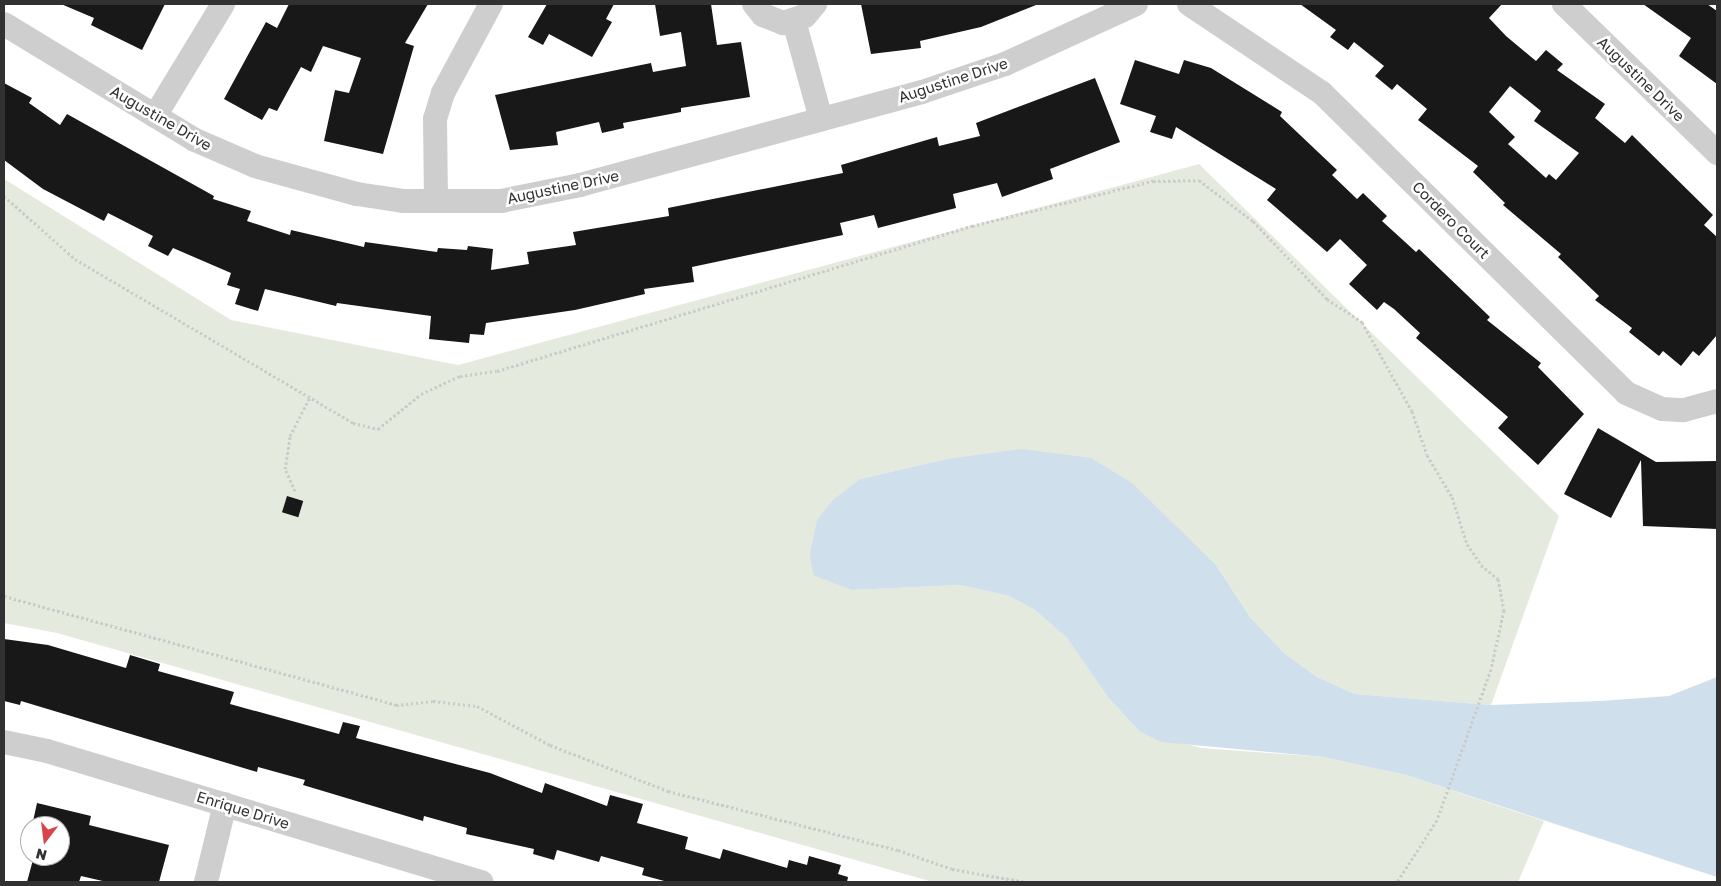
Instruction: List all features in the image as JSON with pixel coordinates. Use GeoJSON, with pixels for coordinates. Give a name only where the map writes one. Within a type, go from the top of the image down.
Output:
{"type":"FeatureCollection","features":[{"type":"Feature","properties":{"kind":"street"},"geometry":{"type":"LineString","coordinates":[[155,116],[224,4]]}},
{"type":"Feature","properties":{"kind":"street"},"geometry":{"type":"LineString","coordinates":[[436,201],[436,119],[442,93],[491,4]]}},
{"type":"Feature","properties":{"kind":"street"},"geometry":{"type":"LineString","coordinates":[[754,4],[772,21],[794,21],[815,4]]}},
{"type":"Feature","properties":{"kind":"street","name":"Augustine Drive"},"geometry":{"type":"LineString","coordinates":[[4,24],[194,140],[302,183],[357,194],[436,201],[537,195],[821,119],[1005,64],[1136,4]]}},
{"type":"Feature","properties":{"kind":"street","name":"Cordero Court"},"geometry":{"type":"LineString","coordinates":[[1189,4],[1322,93],[1626,393],[1662,409],[1684,410],[1717,401]]}},
{"type":"Feature","properties":{"kind":"street","name":"Augustine Drive"},"geometry":{"type":"LineString","coordinates":[[1564,4],[1717,153]]}},
{"type":"Feature","properties":{"kind":"street"},"geometry":{"type":"LineString","coordinates":[[794,21],[821,119]]}},
{"type":"Feature","properties":{"kind":"street","name":"Enrique Drive"},"geometry":{"type":"LineString","coordinates":[[4,742],[47,751],[225,804],[447,877],[482,882]]}},
{"type":"Feature","properties":{"kind":"street"},"geometry":{"type":"LineString","coordinates":[[206,882],[225,804]]}},
{"type":"Feature","properties":{"kind":"path"},"geometry":{"type":"LineString","coordinates":[[4,196],[75,259],[352,423],[378,430],[420,394],[460,376],[497,371],[972,226],[1153,181],[1199,180],[1253,221],[1327,299],[1362,322],[1389,364],[1427,455],[1452,497],[1467,544],[1481,565],[1498,579],[1504,610],[1491,669],[1437,820],[1396,882]]}},
{"type":"Feature","properties":{"kind":"path"},"geometry":{"type":"LineString","coordinates":[[295,491],[285,469],[290,436],[310,397]]}},
{"type":"Feature","properties":{"kind":"path"},"geometry":{"type":"LineString","coordinates":[[4,596],[396,705],[433,701],[476,706],[550,745],[668,791],[898,850],[952,869],[1026,882]]}},
{"type":"Feature","properties":{"kind":"shaded area"},"geometry":{"type":"Polygon","coordinates":[[[1199,164],[1559,516],[1491,705],[1355,694],[1317,677],[1284,653],[1250,617],[1216,565],[947,459],[860,479],[852,590],[960,585],[1009,596],[1035,610],[1067,638],[1107,696],[1139,731],[1201,748],[1323,757],[1406,775],[1544,821],[1518,882],[933,882],[57,633],[4,623],[4,179],[231,320],[458,365],[1199,164]]]}},
{"type":"Feature","properties":{"kind":"water"},"geometry":{"type":"Polygon","coordinates":[[[1022,449],[1091,458],[1132,483],[1216,565],[1250,617],[1284,653],[1317,677],[1355,694],[1491,705],[1601,701],[1669,696],[1717,677],[1717,877],[1406,775],[1323,757],[1161,742],[1139,731],[1107,696],[1067,638],[1035,610],[1009,596],[960,585],[852,590],[813,575],[810,554],[817,520],[833,500],[860,479],[947,459],[1022,449]]]}},
{"type":"Feature","properties":{"kind":"building"},"geometry":{"type":"Polygon","coordinates":[[[61,4],[165,4],[142,50],[91,25],[94,18],[61,4]]]}},
{"type":"Feature","properties":{"kind":"building"},"geometry":{"type":"Polygon","coordinates":[[[289,4],[428,4],[405,43],[414,46],[383,154],[324,141],[335,90],[349,93],[361,58],[323,46],[311,72],[301,67],[277,111],[269,108],[262,120],[224,99],[266,22],[277,28],[289,4]]]}},
{"type":"Feature","properties":{"kind":"building"},"geometry":{"type":"Polygon","coordinates":[[[547,4],[614,4],[606,19],[612,22],[592,57],[549,34],[543,45],[528,37],[547,4]]]}},
{"type":"Feature","properties":{"kind":"building"},"geometry":{"type":"Polygon","coordinates":[[[655,4],[711,4],[717,45],[741,42],[750,97],[681,108],[681,112],[623,123],[624,128],[602,133],[599,122],[556,132],[558,145],[510,150],[495,95],[651,63],[653,72],[686,66],[681,32],[660,36],[655,4]]]}},
{"type":"Feature","properties":{"kind":"building"},"geometry":{"type":"Polygon","coordinates":[[[861,4],[1036,5],[981,27],[920,41],[921,48],[871,54],[861,4]]]}},
{"type":"Feature","properties":{"kind":"building"},"geometry":{"type":"Polygon","coordinates":[[[1300,4],[1502,4],[1489,18],[1506,36],[1536,61],[1546,50],[1563,64],[1557,70],[1605,104],[1595,118],[1625,143],[1632,135],[1713,215],[1704,225],[1717,237],[1717,335],[1699,356],[1693,351],[1681,366],[1663,351],[1659,356],[1629,332],[1632,328],[1595,300],[1599,296],[1558,257],[1561,254],[1503,205],[1505,203],[1473,172],[1478,166],[1418,120],[1427,109],[1397,84],[1392,90],[1375,76],[1384,66],[1354,42],[1348,50],[1330,37],[1336,30],[1300,4]],[[1510,86],[1489,112],[1515,137],[1508,144],[1546,178],[1549,174],[1556,180],[1579,153],[1534,121],[1541,111],[1510,86]]]}},
{"type":"Feature","properties":{"kind":"building"},"geometry":{"type":"Polygon","coordinates":[[[1643,4],[1707,4],[1717,11],[1717,84],[1679,56],[1691,38],[1643,4]]]}},
{"type":"Feature","properties":{"kind":"building"},"geometry":{"type":"Polygon","coordinates":[[[1135,60],[1179,74],[1184,60],[1211,68],[1282,112],[1280,116],[1337,170],[1332,175],[1357,199],[1363,193],[1387,216],[1382,221],[1416,252],[1419,249],[1490,317],[1487,320],[1541,363],[1538,367],[1584,414],[1538,465],[1498,428],[1508,417],[1416,338],[1420,333],[1394,309],[1384,302],[1377,310],[1349,284],[1367,265],[1340,239],[1327,252],[1267,200],[1276,189],[1176,127],[1172,139],[1150,132],[1156,116],[1120,104],[1135,60]]]}},
{"type":"Feature","properties":{"kind":"building"},"geometry":{"type":"Polygon","coordinates":[[[1095,78],[1120,142],[1050,169],[1053,179],[1002,197],[997,183],[953,194],[956,208],[878,228],[874,215],[840,223],[843,235],[692,267],[694,282],[644,289],[645,294],[575,310],[486,323],[484,335],[470,334],[469,343],[429,339],[431,316],[337,303],[336,306],[265,289],[258,311],[235,304],[240,289],[227,285],[231,273],[173,248],[168,256],[148,246],[153,236],[108,213],[104,221],[43,189],[4,160],[4,83],[32,98],[29,103],[60,125],[67,114],[214,196],[213,199],[251,211],[247,221],[290,235],[291,230],[364,247],[365,242],[437,252],[438,248],[467,250],[468,246],[493,249],[491,270],[529,264],[527,252],[576,245],[573,232],[669,216],[668,208],[843,173],[841,165],[937,137],[939,146],[980,136],[976,123],[1095,78]]]}},
{"type":"Feature","properties":{"kind":"building"},"geometry":{"type":"Polygon","coordinates":[[[1598,428],[1656,462],[1717,461],[1717,529],[1643,526],[1641,460],[1611,518],[1564,494],[1598,428]]]}},
{"type":"Feature","properties":{"kind":"building"},"geometry":{"type":"Polygon","coordinates":[[[287,496],[303,501],[298,517],[282,512],[287,496]]]}},
{"type":"Feature","properties":{"kind":"building"},"geometry":{"type":"Polygon","coordinates":[[[4,639],[48,645],[126,668],[130,655],[160,664],[158,671],[234,692],[230,704],[339,734],[343,722],[360,726],[356,738],[490,773],[542,793],[545,783],[607,806],[610,795],[643,804],[637,823],[688,837],[685,849],[720,859],[723,849],[787,868],[789,860],[807,865],[809,856],[841,865],[838,874],[848,877],[847,882],[668,882],[642,875],[644,868],[601,856],[599,862],[557,850],[554,860],[533,854],[534,849],[466,834],[467,828],[424,816],[423,821],[303,785],[305,780],[258,767],[257,772],[21,701],[20,705],[4,701],[4,639]]]}},
{"type":"Feature","properties":{"kind":"building"},"geometry":{"type":"Polygon","coordinates":[[[37,803],[91,816],[89,825],[169,845],[159,882],[107,882],[81,876],[79,882],[27,882],[31,866],[70,866],[70,816],[34,816],[37,803]]]}}]}
